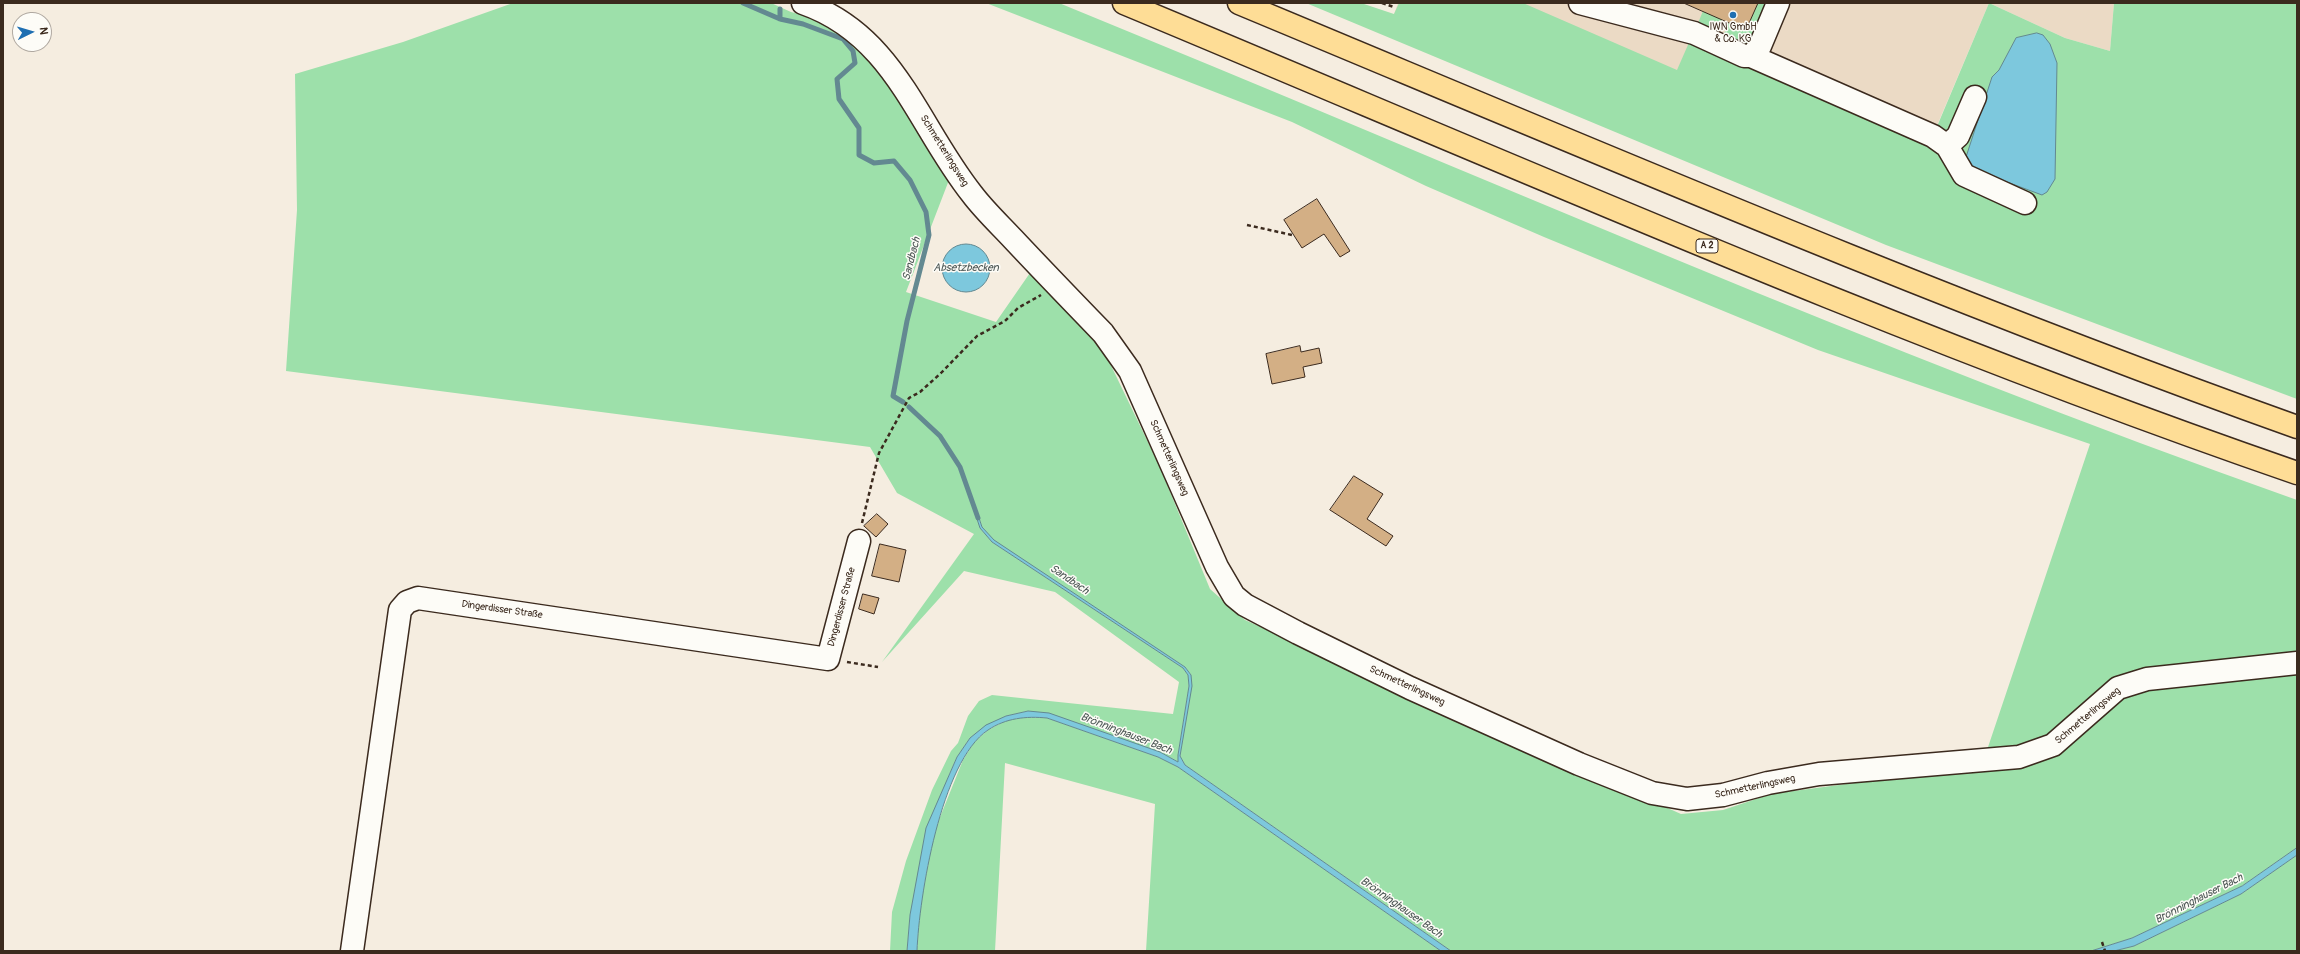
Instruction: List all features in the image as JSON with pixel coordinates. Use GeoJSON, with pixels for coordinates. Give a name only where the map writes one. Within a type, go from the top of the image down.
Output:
{"type":"FeatureCollection","features":[{"type":"Feature","properties":{"kind":"highway","name":"A 2"},"geometry":{"type":"LineString","coordinates":[[1124,3],[1814,291],[2026,375],[2297,473]]}},
{"type":"Feature","properties":{"kind":"highway"},"geometry":{"type":"LineString","coordinates":[[1239,3],[1846,256],[2105,357],[2297,427]]}},
{"type":"Feature","properties":{"kind":"street","name":"Schmetterlingsweg"},"geometry":{"type":"LineString","coordinates":[[803,3],[818,8],[849,27],[876,51],[901,82],[952,168],[972,196],[1103,333],[1130,371],[1217,567],[1234,596],[1245,605],[1298,633],[1410,688],[1579,764],[1652,793],[1687,799],[1724,795],[1768,783],[1819,774],[2019,757],[2053,745],[2118,688],[2147,678],[2297,664]]}},
{"type":"Feature","properties":{"kind":"street"},"geometry":{"type":"LineString","coordinates":[[1580,3],[1694,33],[1736,54],[1750,56],[1933,136],[1947,146],[1964,175],[2025,203]]}},
{"type":"Feature","properties":{"kind":"street"},"geometry":{"type":"LineString","coordinates":[[1750,56],[1760,46],[1778,3]]}},
{"type":"Feature","properties":{"kind":"street"},"geometry":{"type":"LineString","coordinates":[[1947,146],[1958,136],[1975,97]]}},
{"type":"Feature","properties":{"kind":"street","name":"Dingerdisser Straße"},"geometry":{"type":"LineString","coordinates":[[352,951],[400,610],[407,602],[418,598],[828,659],[859,541]]}},
{"type":"Feature","properties":{"kind":"path"},"geometry":{"type":"LineString","coordinates":[[1382,3],[1394,7]]}},
{"type":"Feature","properties":{"kind":"path"},"geometry":{"type":"LineString","coordinates":[[1247,225],[1292,235]]}},
{"type":"Feature","properties":{"kind":"path"},"geometry":{"type":"LineString","coordinates":[[859,541],[879,453],[909,398],[920,392],[941,373],[977,336],[1005,322],[1018,308],[1058,287]]}},
{"type":"Feature","properties":{"kind":"path"},"geometry":{"type":"LineString","coordinates":[[828,659],[878,668]]}},
{"type":"Feature","properties":{"kind":"path"},"geometry":{"type":"LineString","coordinates":[[2102,942],[2105,951]]}},
{"type":"Feature","properties":{"kind":"shaded area"},"geometry":{"type":"Polygon","coordinates":[[[1398,3],[1989,3],[1930,142],[1394,14],[1398,3]]]}},
{"type":"Feature","properties":{"kind":"shaded area"},"geometry":{"type":"Polygon","coordinates":[[[1989,3],[2114,3],[2110,51],[2065,38],[1989,3]]]}},
{"type":"Feature","properties":{"kind":"green space"},"geometry":{"type":"Polygon","coordinates":[[[513,3],[771,3],[791,12],[810,17],[838,30],[862,51],[894,91],[949,180],[906,292],[996,322],[1032,270],[1104,351],[1159,465],[1210,589],[1245,620],[1681,814],[1723,810],[1771,794],[2027,760],[2119,697],[2142,686],[2297,669],[2297,848],[2242,886],[2132,938],[2091,951],[1451,951],[1185,765],[1180,756],[1191,675],[1185,667],[993,540],[982,527],[977,512],[980,528],[992,542],[1183,668],[1188,675],[1189,686],[1178,762],[1160,752],[1028,711],[1006,716],[970,738],[957,757],[949,775],[910,915],[907,951],[890,951],[892,912],[906,861],[932,790],[951,751],[958,743],[968,716],[979,701],[992,695],[1173,714],[1179,682],[1055,592],[964,571],[882,662],[974,534],[897,493],[870,447],[286,371],[297,210],[295,74],[403,42],[513,3]]]}},
{"type":"Feature","properties":{"kind":"green space"},"geometry":{"type":"Polygon","coordinates":[[[986,3],[1059,3],[1829,322],[1984,384],[2297,500],[2297,656],[2137,672],[2050,740],[1985,756],[2090,444],[1818,350],[1544,237],[1426,186],[1292,122],[986,3]]]}},
{"type":"Feature","properties":{"kind":"green space"},"geometry":{"type":"Polygon","coordinates":[[[1306,3],[1361,3],[1394,14],[1399,3],[1523,3],[1677,70],[1691,38],[1762,58],[1933,136],[1989,3],[2065,38],[2110,51],[2114,3],[2297,3],[2297,399],[1886,245],[1306,3]]]}},
{"type":"Feature","properties":{"kind":"green space"},"geometry":{"type":"Polygon","coordinates":[[[1758,3],[1773,3],[1760,34],[1744,47],[1721,41],[1729,22],[1746,30],[1758,3]]]}},
{"type":"Feature","properties":{"kind":"green space"},"geometry":{"type":"Polygon","coordinates":[[[1703,11],[1722,19],[1714,38],[1696,28],[1703,11]]]}},
{"type":"Feature","properties":{"kind":"green space"},"geometry":{"type":"Polygon","coordinates":[[[1028,717],[1047,718],[1158,757],[1178,767],[1441,951],[1146,951],[1155,804],[1005,763],[995,951],[917,951],[918,916],[934,832],[963,760],[974,742],[988,730],[1007,720],[1028,717]]]}},
{"type":"Feature","properties":{"kind":"green space"},"geometry":{"type":"Polygon","coordinates":[[[2297,855],[2297,951],[2114,951],[2134,946],[2241,894],[2297,855]]]}},
{"type":"Feature","properties":{"kind":"water"},"geometry":{"type":"Polygon","coordinates":[[[2037,33],[2043,35],[2050,44],[2057,63],[2055,179],[2047,192],[2042,195],[1972,169],[1966,157],[1992,77],[1999,70],[2016,38],[2037,33]]]}},
{"type":"Feature","properties":{"kind":"water","name":"Absetzbecken"},"geometry":{"type":"Polygon","coordinates":[[[966,244],[975,246],[983,251],[988,259],[990,268],[988,277],[983,285],[975,290],[966,292],[957,290],[949,285],[944,277],[942,268],[944,259],[949,251],[957,246],[966,244]]]}},
{"type":"Feature","properties":{"kind":"water"},"geometry":{"type":"Polygon","coordinates":[[[977,512],[982,527],[994,540],[1185,667],[1191,675],[1192,686],[1180,756],[1185,765],[1451,951],[1441,951],[1178,767],[1158,757],[1047,718],[1031,717],[1009,720],[988,730],[972,746],[957,770],[945,799],[928,866],[922,898],[917,951],[907,951],[910,915],[926,828],[957,757],[970,738],[986,725],[1006,716],[1028,711],[1049,713],[1160,752],[1178,762],[1189,686],[1188,675],[1183,668],[992,542],[980,528],[975,513],[977,512]]]}},
{"type":"Feature","properties":{"kind":"water"},"geometry":{"type":"Polygon","coordinates":[[[2297,848],[2297,855],[2241,894],[2134,946],[2114,951],[2091,951],[2132,938],[2242,886],[2297,848]]]}},
{"type":"Feature","properties":{"kind":"building","name":"IWN GmbH & Co. KG"},"geometry":{"type":"Polygon","coordinates":[[[1684,3],[1758,3],[1746,30],[1684,3]]]}},
{"type":"Feature","properties":{"kind":"building"},"geometry":{"type":"Polygon","coordinates":[[[1317,199],[1350,251],[1340,257],[1324,234],[1302,248],[1284,220],[1317,199]]]}},
{"type":"Feature","properties":{"kind":"building"},"geometry":{"type":"Polygon","coordinates":[[[1300,346],[1301,352],[1319,348],[1322,363],[1303,367],[1305,377],[1272,384],[1266,354],[1300,346]]]}},
{"type":"Feature","properties":{"kind":"building"},"geometry":{"type":"Polygon","coordinates":[[[1354,476],[1383,494],[1367,519],[1393,536],[1386,546],[1330,510],[1354,476]]]}},
{"type":"Feature","properties":{"kind":"building"},"geometry":{"type":"Polygon","coordinates":[[[877,514],[888,524],[876,537],[864,526],[877,514]]]}},
{"type":"Feature","properties":{"kind":"building"},"geometry":{"type":"Polygon","coordinates":[[[880,544],[906,550],[899,582],[872,576],[880,544]]]}},
{"type":"Feature","properties":{"kind":"building"},"geometry":{"type":"Polygon","coordinates":[[[863,594],[879,598],[874,614],[859,609],[863,594]]]}},
{"type":"Feature","properties":{"kind":"waterway","name":"Sandbach"},"geometry":{"type":"LineString","coordinates":[[743,3],[780,19],[803,24],[843,39],[853,51],[855,63],[837,79],[839,99],[859,128],[859,155],[874,163],[894,161],[910,180],[926,212],[929,235],[907,321],[893,396],[903,402]]}},
{"type":"Feature","properties":{"kind":"waterway"},"geometry":{"type":"LineString","coordinates":[[780,9],[780,19]]}},
{"type":"Feature","properties":{"kind":"waterway","name":"Sandbach"},"geometry":{"type":"LineString","coordinates":[[909,407],[940,436],[960,467],[978,518]]}},
{"type":"Feature","properties":{"kind":"place","name":"IWN GmbH & Co. KG"},"geometry":{"type":"Point","coordinates":[1733,15]}},
{"type":"Feature","properties":{"kind":"water label","name":"Brönninghauser Bach"},"geometry":{"type":"Point","coordinates":[1126,734]}},
{"type":"Feature","properties":{"kind":"water label","name":"Brönninghauser Bach"},"geometry":{"type":"Point","coordinates":[2199,899]}},
{"type":"Feature","properties":{"kind":"water label","name":"Brönninghauser Bach"},"geometry":{"type":"Point","coordinates":[1401,908]}}]}
